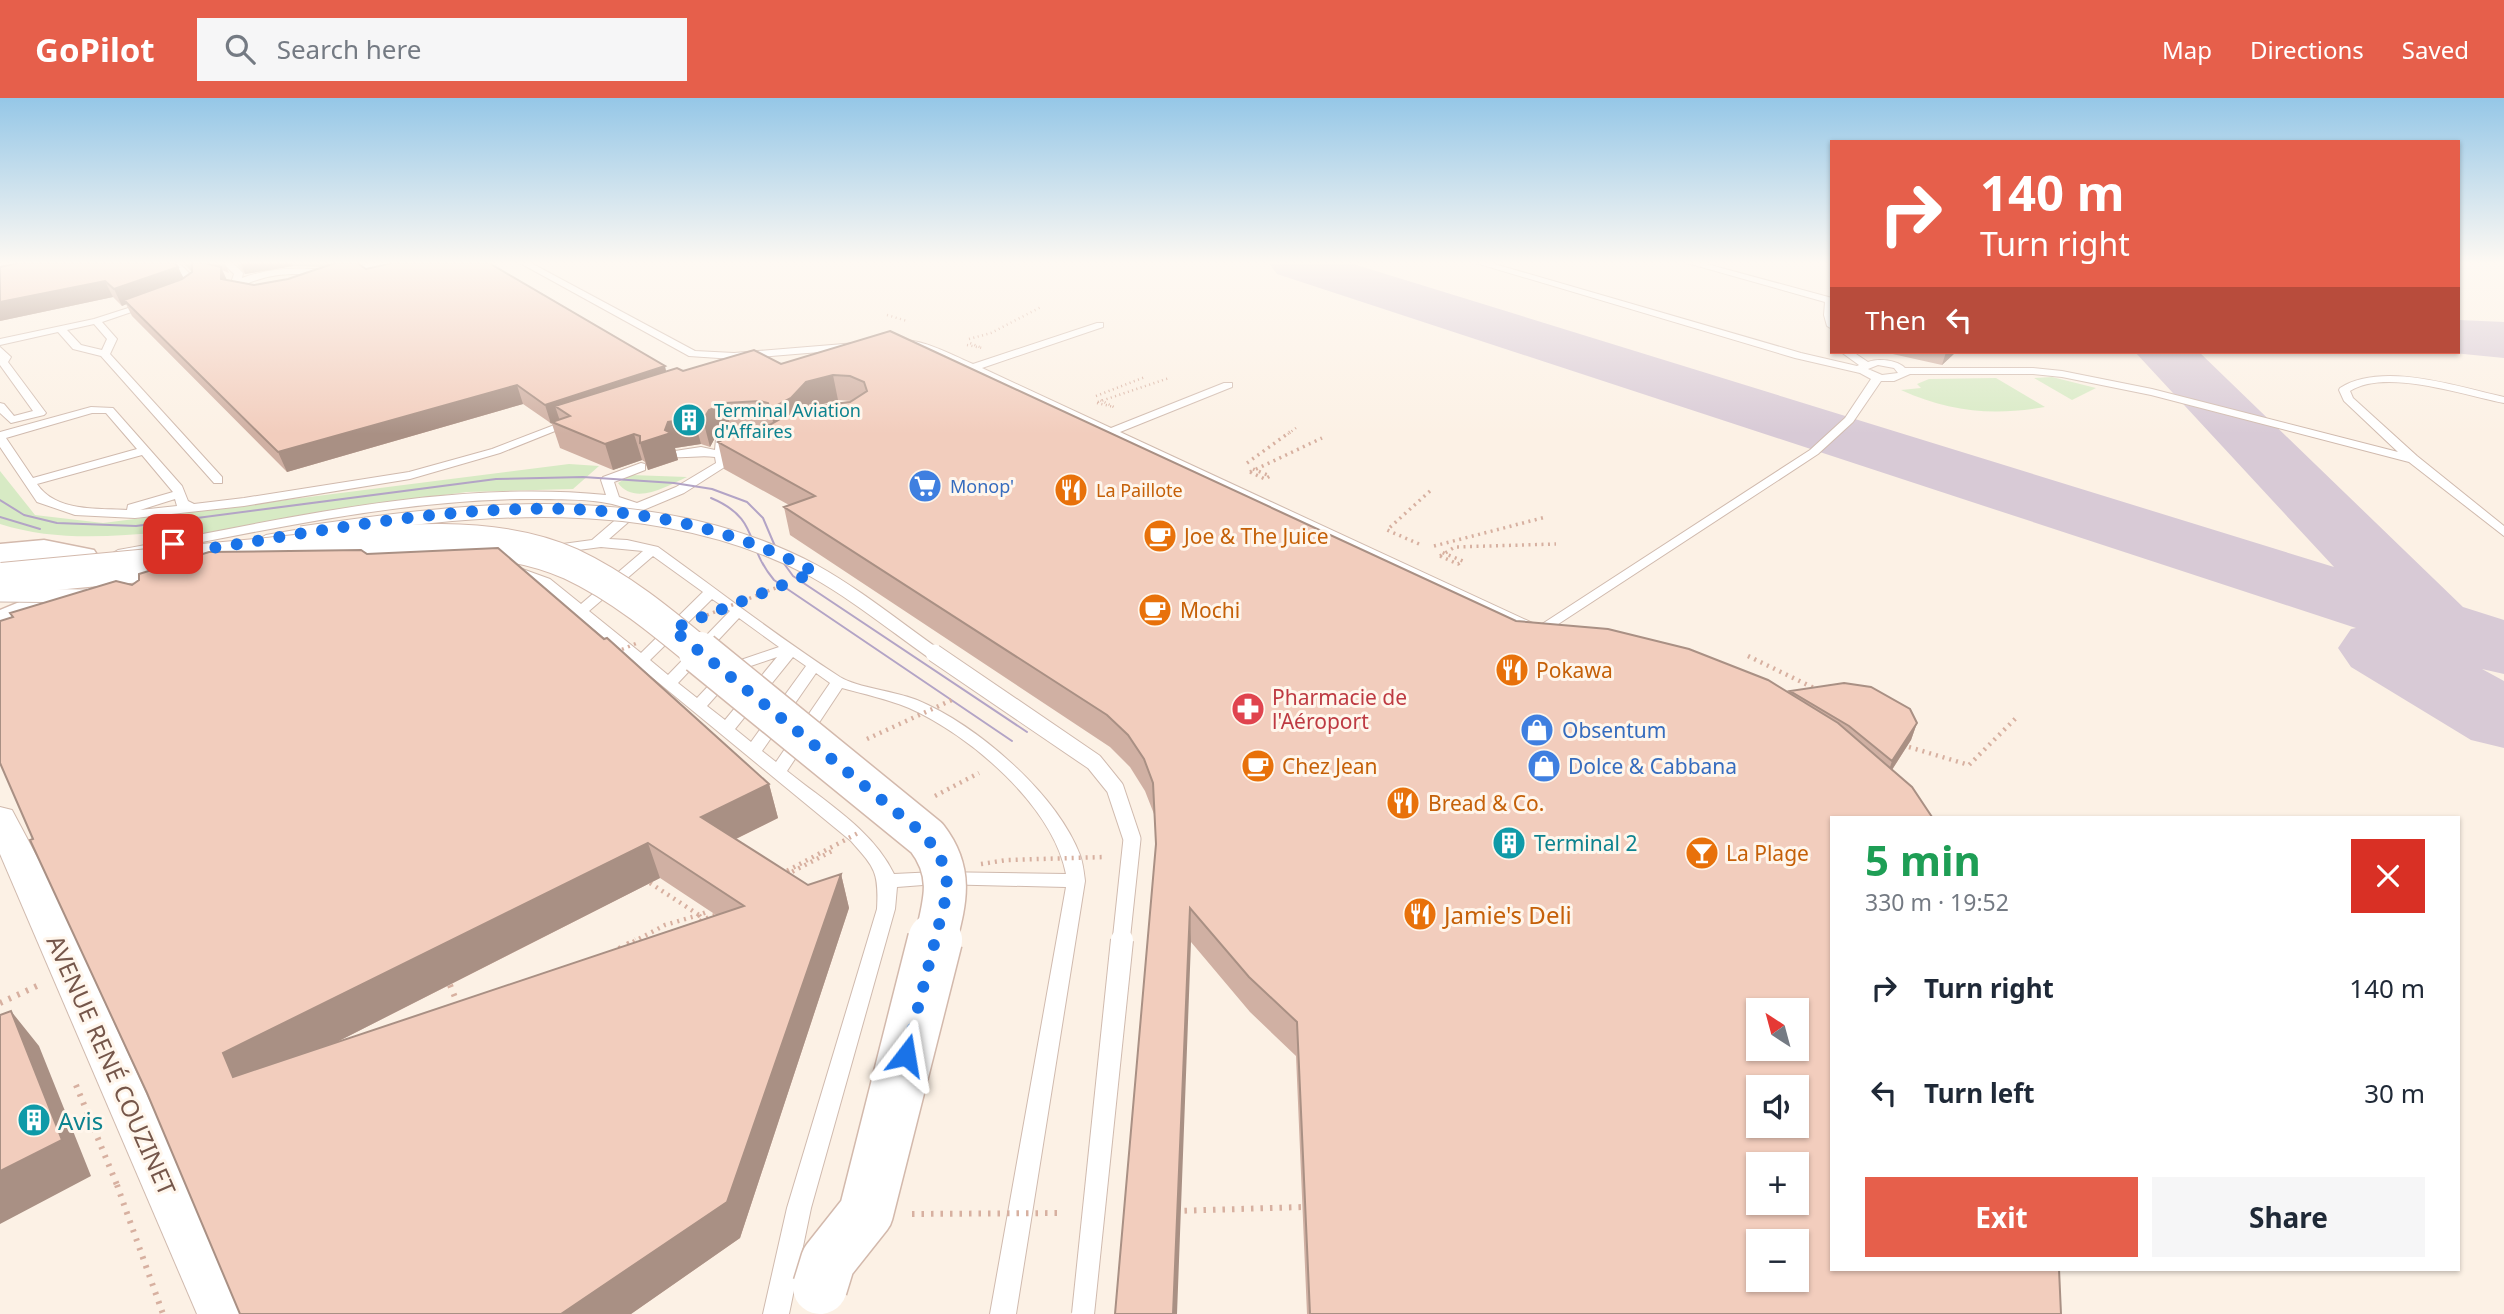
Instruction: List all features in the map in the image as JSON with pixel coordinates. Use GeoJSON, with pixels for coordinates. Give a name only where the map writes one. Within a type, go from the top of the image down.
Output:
{"type":"FeatureCollection","features":[{"type":"Feature","properties":{"kind":"main road"},"geometry":{"type":"LineString","coordinates":[[4,567],[101,579],[382,542],[475,542],[515,547],[571,564],[637,602],[931,842],[946,871],[946,897],[866,1213],[828,1261],[813,1314]]}},
{"type":"Feature","properties":{"kind":"main road"},"geometry":{"type":"LineString","coordinates":[[0,621],[101,579]]}},
{"type":"Feature","properties":{"kind":"street","name":"AVENUE RENÉ COUZINET"},"geometry":{"type":"LineString","coordinates":[[4,834],[157,1165],[222,1314]]}},
{"type":"Feature","properties":{"kind":"lane"},"geometry":{"type":"LineString","coordinates":[[0,342],[99,320]]}},
{"type":"Feature","properties":{"kind":"lane"},"geometry":{"type":"LineString","coordinates":[[625,320],[697,360],[866,345]]}},
{"type":"Feature","properties":{"kind":"lane"},"geometry":{"type":"LineString","coordinates":[[1674,320],[1778,350],[1864,367],[1884,363],[1904,371],[2033,370],[2062,373],[2152,392],[2413,459]]}},
{"type":"Feature","properties":{"kind":"lane"},"geometry":{"type":"LineString","coordinates":[[96,321],[112,339],[105,354]]}},
{"type":"Feature","properties":{"kind":"lane"},"geometry":{"type":"LineString","coordinates":[[973,368],[1100,325]]}},
{"type":"Feature","properties":{"kind":"lane"},"geometry":{"type":"LineString","coordinates":[[60,329],[77,347],[105,354],[218,480]]}},
{"type":"Feature","properties":{"kind":"lane"},"geometry":{"type":"LineString","coordinates":[[889,343],[919,345],[973,368],[1553,638]]}},
{"type":"Feature","properties":{"kind":"lane"},"geometry":{"type":"LineString","coordinates":[[0,350],[6,357],[3,362],[40,413],[11,420],[0,406]]}},
{"type":"Feature","properties":{"kind":"lane"},"geometry":{"type":"LineString","coordinates":[[756,367],[783,358],[789,352]]}},
{"type":"Feature","properties":{"kind":"lane"},"geometry":{"type":"LineString","coordinates":[[1848,354],[1878,377],[1899,378],[1904,371]]}},
{"type":"Feature","properties":{"kind":"lane"},"geometry":{"type":"LineString","coordinates":[[1540,632],[1814,452],[1849,420],[1878,377]]}},
{"type":"Feature","properties":{"kind":"lane"},"geometry":{"type":"LineString","coordinates":[[2504,400],[2393,380],[2369,380],[2346,386],[2344,394],[2413,459],[2504,531]]}},
{"type":"Feature","properties":{"kind":"lane"},"geometry":{"type":"LineString","coordinates":[[1111,432],[1228,385]]}},
{"type":"Feature","properties":{"kind":"lane"},"geometry":{"type":"LineString","coordinates":[[194,508],[182,503],[178,489],[105,409],[23,427],[0,437],[35,494],[49,504],[75,511],[110,514],[194,508],[410,475],[488,454],[581,419]]}},
{"type":"Feature","properties":{"kind":"lane"},"geometry":{"type":"LineString","coordinates":[[720,459],[718,443],[722,439],[760,430]]}},
{"type":"Feature","properties":{"kind":"lane"},"geometry":{"type":"LineString","coordinates":[[597,542],[637,508],[680,490],[706,483],[755,449],[720,459],[680,490]]}},
{"type":"Feature","properties":{"kind":"lane"},"geometry":{"type":"LineString","coordinates":[[28,483],[145,451]]}},
{"type":"Feature","properties":{"kind":"lane"},"geometry":{"type":"LineString","coordinates":[[679,454],[701,451],[720,459]]}},
{"type":"Feature","properties":{"kind":"lane"},"geometry":{"type":"LineString","coordinates":[[614,500],[607,481],[641,467]]}},
{"type":"Feature","properties":{"kind":"lane"},"geometry":{"type":"LineString","coordinates":[[110,514],[179,494]]}},
{"type":"Feature","properties":{"kind":"lane"},"geometry":{"type":"LineString","coordinates":[[101,579],[173,544],[361,510],[449,499],[534,495],[614,500],[637,508]]}},
{"type":"Feature","properties":{"kind":"lane"},"geometry":{"type":"LineString","coordinates":[[173,544],[189,549],[204,549],[301,533],[479,510],[535,507],[601,509],[660,517],[711,528],[772,550],[815,572],[1080,751],[1106,775],[1124,805],[1132,839],[1083,1314]]}},
{"type":"Feature","properties":{"kind":"lane"},"geometry":{"type":"LineString","coordinates":[[776,1314],[779,1287],[799,1208],[886,909],[888,881],[878,860],[856,837],[545,582],[496,563],[597,542],[632,543],[653,550],[838,682],[925,709],[1000,762],[1040,804],[1076,863],[1076,881],[1003,1314]]}},
{"type":"Feature","properties":{"kind":"lane"},"geometry":{"type":"LineString","coordinates":[[580,611],[653,550]]}},
{"type":"Feature","properties":{"kind":"lane"},"geometry":{"type":"LineString","coordinates":[[219,573],[300,566]]}},
{"type":"Feature","properties":{"kind":"lane"},"geometry":{"type":"LineString","coordinates":[[641,661],[711,592]]}},
{"type":"Feature","properties":{"kind":"lane"},"geometry":{"type":"LineString","coordinates":[[669,683],[738,611]]}},
{"type":"Feature","properties":{"kind":"lane"},"geometry":{"type":"LineString","coordinates":[[698,707],[734,667],[791,648]]}},
{"type":"Feature","properties":{"kind":"lane"},"geometry":{"type":"LineString","coordinates":[[726,729],[791,648]]}},
{"type":"Feature","properties":{"kind":"lane"},"geometry":{"type":"LineString","coordinates":[[753,751],[814,665]]}},
{"type":"Feature","properties":{"kind":"lane"},"geometry":{"type":"LineString","coordinates":[[778,772],[838,682]]}},
{"type":"Feature","properties":{"kind":"lane"},"geometry":{"type":"LineString","coordinates":[[888,881],[936,878],[1076,881]]}},
{"type":"Feature","properties":{"kind":"path"},"geometry":{"type":"LineString","coordinates":[[969,342],[1016,320]]}},
{"type":"Feature","properties":{"kind":"path"},"geometry":{"type":"LineString","coordinates":[[1096,396],[1145,377]]}},
{"type":"Feature","properties":{"kind":"path"},"geometry":{"type":"LineString","coordinates":[[1098,402],[1169,377]]}},
{"type":"Feature","properties":{"kind":"path"},"geometry":{"type":"LineString","coordinates":[[1247,463],[1296,428]]}},
{"type":"Feature","properties":{"kind":"path"},"geometry":{"type":"LineString","coordinates":[[1252,470],[1322,438]]}},
{"type":"Feature","properties":{"kind":"path"},"geometry":{"type":"LineString","coordinates":[[1419,544],[1387,530],[1430,491]]}},
{"type":"Feature","properties":{"kind":"path"},"geometry":{"type":"LineString","coordinates":[[1434,545],[1546,517]]}},
{"type":"Feature","properties":{"kind":"path"},"geometry":{"type":"LineString","coordinates":[[1441,554],[1455,547],[1556,544]]}},
{"type":"Feature","properties":{"kind":"path"},"geometry":{"type":"LineString","coordinates":[[1441,554],[1463,561],[1458,564],[1441,554]]}},
{"type":"Feature","properties":{"kind":"path"},"geometry":{"type":"LineString","coordinates":[[609,654],[815,572]]}},
{"type":"Feature","properties":{"kind":"path"},"geometry":{"type":"LineString","coordinates":[[1748,656],[1827,695]]}},
{"type":"Feature","properties":{"kind":"path"},"geometry":{"type":"LineString","coordinates":[[828,758],[984,686]]}},
{"type":"Feature","properties":{"kind":"path"},"geometry":{"type":"LineString","coordinates":[[1909,747],[1969,765],[2018,716]]}},
{"type":"Feature","properties":{"kind":"path"},"geometry":{"type":"LineString","coordinates":[[775,877],[898,813]]}},
{"type":"Feature","properties":{"kind":"path"},"geometry":{"type":"LineString","coordinates":[[946,871],[1007,860],[1131,856]]}},
{"type":"Feature","properties":{"kind":"path"},"geometry":{"type":"LineString","coordinates":[[650,883],[699,915],[706,925],[696,932]]}},
{"type":"Feature","properties":{"kind":"path"},"geometry":{"type":"LineString","coordinates":[[615,951],[665,925],[719,906]]}},
{"type":"Feature","properties":{"kind":"path"},"geometry":{"type":"LineString","coordinates":[[676,932],[715,915]]}},
{"type":"Feature","properties":{"kind":"path"},"geometry":{"type":"LineString","coordinates":[[612,959],[650,942]]}},
{"type":"Feature","properties":{"kind":"path"},"geometry":{"type":"LineString","coordinates":[[31,973],[41,999]]}},
{"type":"Feature","properties":{"kind":"path"},"geometry":{"type":"LineString","coordinates":[[450,985],[461,1012],[471,1008]]}},
{"type":"Feature","properties":{"kind":"path"},"geometry":{"type":"LineString","coordinates":[[0,1003],[37,986]]}},
{"type":"Feature","properties":{"kind":"path"},"geometry":{"type":"LineString","coordinates":[[72,1073],[117,1185],[163,1314]]}},
{"type":"Feature","properties":{"kind":"path"},"geometry":{"type":"LineString","coordinates":[[117,1185],[157,1165]]}},
{"type":"Feature","properties":{"kind":"green space"},"geometry":{"type":"Polygon","coordinates":[[[2052,377],[2096,388],[2072,400],[2034,378],[2052,377]]]}},
{"type":"Feature","properties":{"kind":"green space"},"geometry":{"type":"Polygon","coordinates":[[[1996,378],[2045,407],[2007,411],[1971,410],[1936,403],[1901,390],[1921,388],[1917,384],[1929,379],[1996,378]]]}},
{"type":"Feature","properties":{"kind":"green space"},"geometry":{"type":"Polygon","coordinates":[[[569,464],[599,466],[573,489],[467,492],[344,508],[185,537],[162,538],[163,532],[101,536],[60,535],[0,524],[0,471],[35,515],[103,523],[569,464]]]}},
{"type":"Feature","properties":{"kind":"green space"},"geometry":{"type":"Polygon","coordinates":[[[631,475],[687,477],[642,494],[625,490],[618,483],[631,475]]]}},
{"type":"Feature","properties":{"kind":"building"},"geometry":{"type":"Polygon","coordinates":[[[144,320],[586,320],[665,366],[545,405],[517,385],[278,452],[144,320]]]}},
{"type":"Feature","properties":{"kind":"building","name":"Terminal 2"},"geometry":{"type":"Polygon","coordinates":[[[890,331],[1516,621],[1608,629],[1689,649],[1768,680],[1838,723],[1912,787],[1931,816],[1830,816],[1830,1271],[2059,1271],[2061,1314],[1310,1314],[1297,1022],[1249,977],[1190,908],[1173,1314],[1115,1314],[1156,844],[1153,783],[1144,759],[1128,735],[1107,715],[784,507],[815,496],[718,442],[747,427],[750,430],[764,428],[800,408],[850,402],[867,391],[864,382],[850,376],[833,375],[806,382],[791,398],[770,409],[768,403],[760,401],[725,403],[709,410],[703,420],[694,418],[668,422],[665,430],[671,433],[640,443],[640,436],[634,434],[605,444],[552,422],[570,416],[555,406],[677,368],[683,371],[754,350],[781,364],[890,331]]]}},
{"type":"Feature","properties":{"kind":"building"},"geometry":{"type":"Polygon","coordinates":[[[498,548],[604,639],[607,638],[769,784],[701,817],[808,885],[841,874],[727,1202],[561,1314],[240,1314],[147,1093],[30,840],[33,839],[0,763],[0,621],[13,617],[10,613],[116,581],[132,585],[139,580],[139,574],[209,552],[361,550],[367,554],[498,548]],[[648,843],[223,1053],[233,1077],[744,906],[648,843]]]}},
{"type":"Feature","properties":{"kind":"building"},"geometry":{"type":"Polygon","coordinates":[[[1844,683],[1871,687],[1910,709],[1917,723],[1892,761],[1849,726],[1790,691],[1844,683]]]}},
{"type":"Feature","properties":{"kind":"building"},"geometry":{"type":"Polygon","coordinates":[[[11,1011],[62,1140],[0,1171],[0,1015],[11,1011]]]}},
{"type":"Feature","properties":{"kind":"taxiway"},"geometry":{"type":"LineString","coordinates":[[1473,320],[2504,648]]}},
{"type":"Feature","properties":{"kind":"taxiway"},"geometry":{"type":"LineString","coordinates":[[2460,338],[2504,340]]}},
{"type":"Feature","properties":{"kind":"taxiway"},"geometry":{"type":"LineString","coordinates":[[2167,354],[2429,619]]}},
{"type":"Feature","properties":{"kind":"taxiway"},"geometry":{"type":"LineString","coordinates":[[2382,648],[2504,720]]}},
{"type":"Feature","properties":{"kind":"tram line"},"geometry":{"type":"LineString","coordinates":[[0,500],[24,515],[57,523],[136,526],[496,479],[583,477],[674,483],[712,489],[747,502],[763,518],[780,558],[793,576],[1027,732]]}},
{"type":"Feature","properties":{"kind":"tram line"},"geometry":{"type":"LineString","coordinates":[[711,498],[727,506],[745,524],[774,580],[1012,741]]}},
{"type":"Feature","properties":{"kind":"tram line"},"geometry":{"type":"LineString","coordinates":[[0,517],[40,529]]}},
{"type":"Feature","properties":{"kind":"place","name":"Terminal Aviation d'Affaires"},"geometry":{"type":"Point","coordinates":[689,420]}},
{"type":"Feature","properties":{"kind":"place","name":"Monop'"},"geometry":{"type":"Point","coordinates":[925,486]}},
{"type":"Feature","properties":{"kind":"place","name":"La Paillote"},"geometry":{"type":"Point","coordinates":[1071,490]}},
{"type":"Feature","properties":{"kind":"place","name":"Joe & The Juice"},"geometry":{"type":"Point","coordinates":[1160,536]}},
{"type":"Feature","properties":{"kind":"place","name":"Mochi"},"geometry":{"type":"Point","coordinates":[1155,610]}},
{"type":"Feature","properties":{"kind":"place","name":"Pokawa"},"geometry":{"type":"Point","coordinates":[1512,670]}},
{"type":"Feature","properties":{"kind":"place","name":"Pharmacie de l'Aéroport"},"geometry":{"type":"Point","coordinates":[1248,709]}},
{"type":"Feature","properties":{"kind":"place","name":"Obsentum"},"geometry":{"type":"Point","coordinates":[1537,730]}},
{"type":"Feature","properties":{"kind":"place","name":"Chez Jean"},"geometry":{"type":"Point","coordinates":[1258,766]}},
{"type":"Feature","properties":{"kind":"place","name":"Dolce & Cabbana"},"geometry":{"type":"Point","coordinates":[1544,766]}},
{"type":"Feature","properties":{"kind":"place","name":"Bread & Co."},"geometry":{"type":"Point","coordinates":[1403,803]}},
{"type":"Feature","properties":{"kind":"place","name":"Terminal 2"},"geometry":{"type":"Point","coordinates":[1509,843]}},
{"type":"Feature","properties":{"kind":"place","name":"La Plage"},"geometry":{"type":"Point","coordinates":[1702,853]}},
{"type":"Feature","properties":{"kind":"place","name":"Jamie's Deli"},"geometry":{"type":"Point","coordinates":[1420,914]}},
{"type":"Feature","properties":{"kind":"place","name":"Avis"},"geometry":{"type":"Point","coordinates":[34,1120]}},
{"type":"Feature","properties":{"kind":"route"},"geometry":{"type":"LineString","coordinates":[[173,544],[189,549],[204,549],[376,522],[479,510],[589,508],[637,513],[711,528],[762,546],[815,572],[672,629],[920,831],[939,852],[948,885],[906,1055]]}}]}
